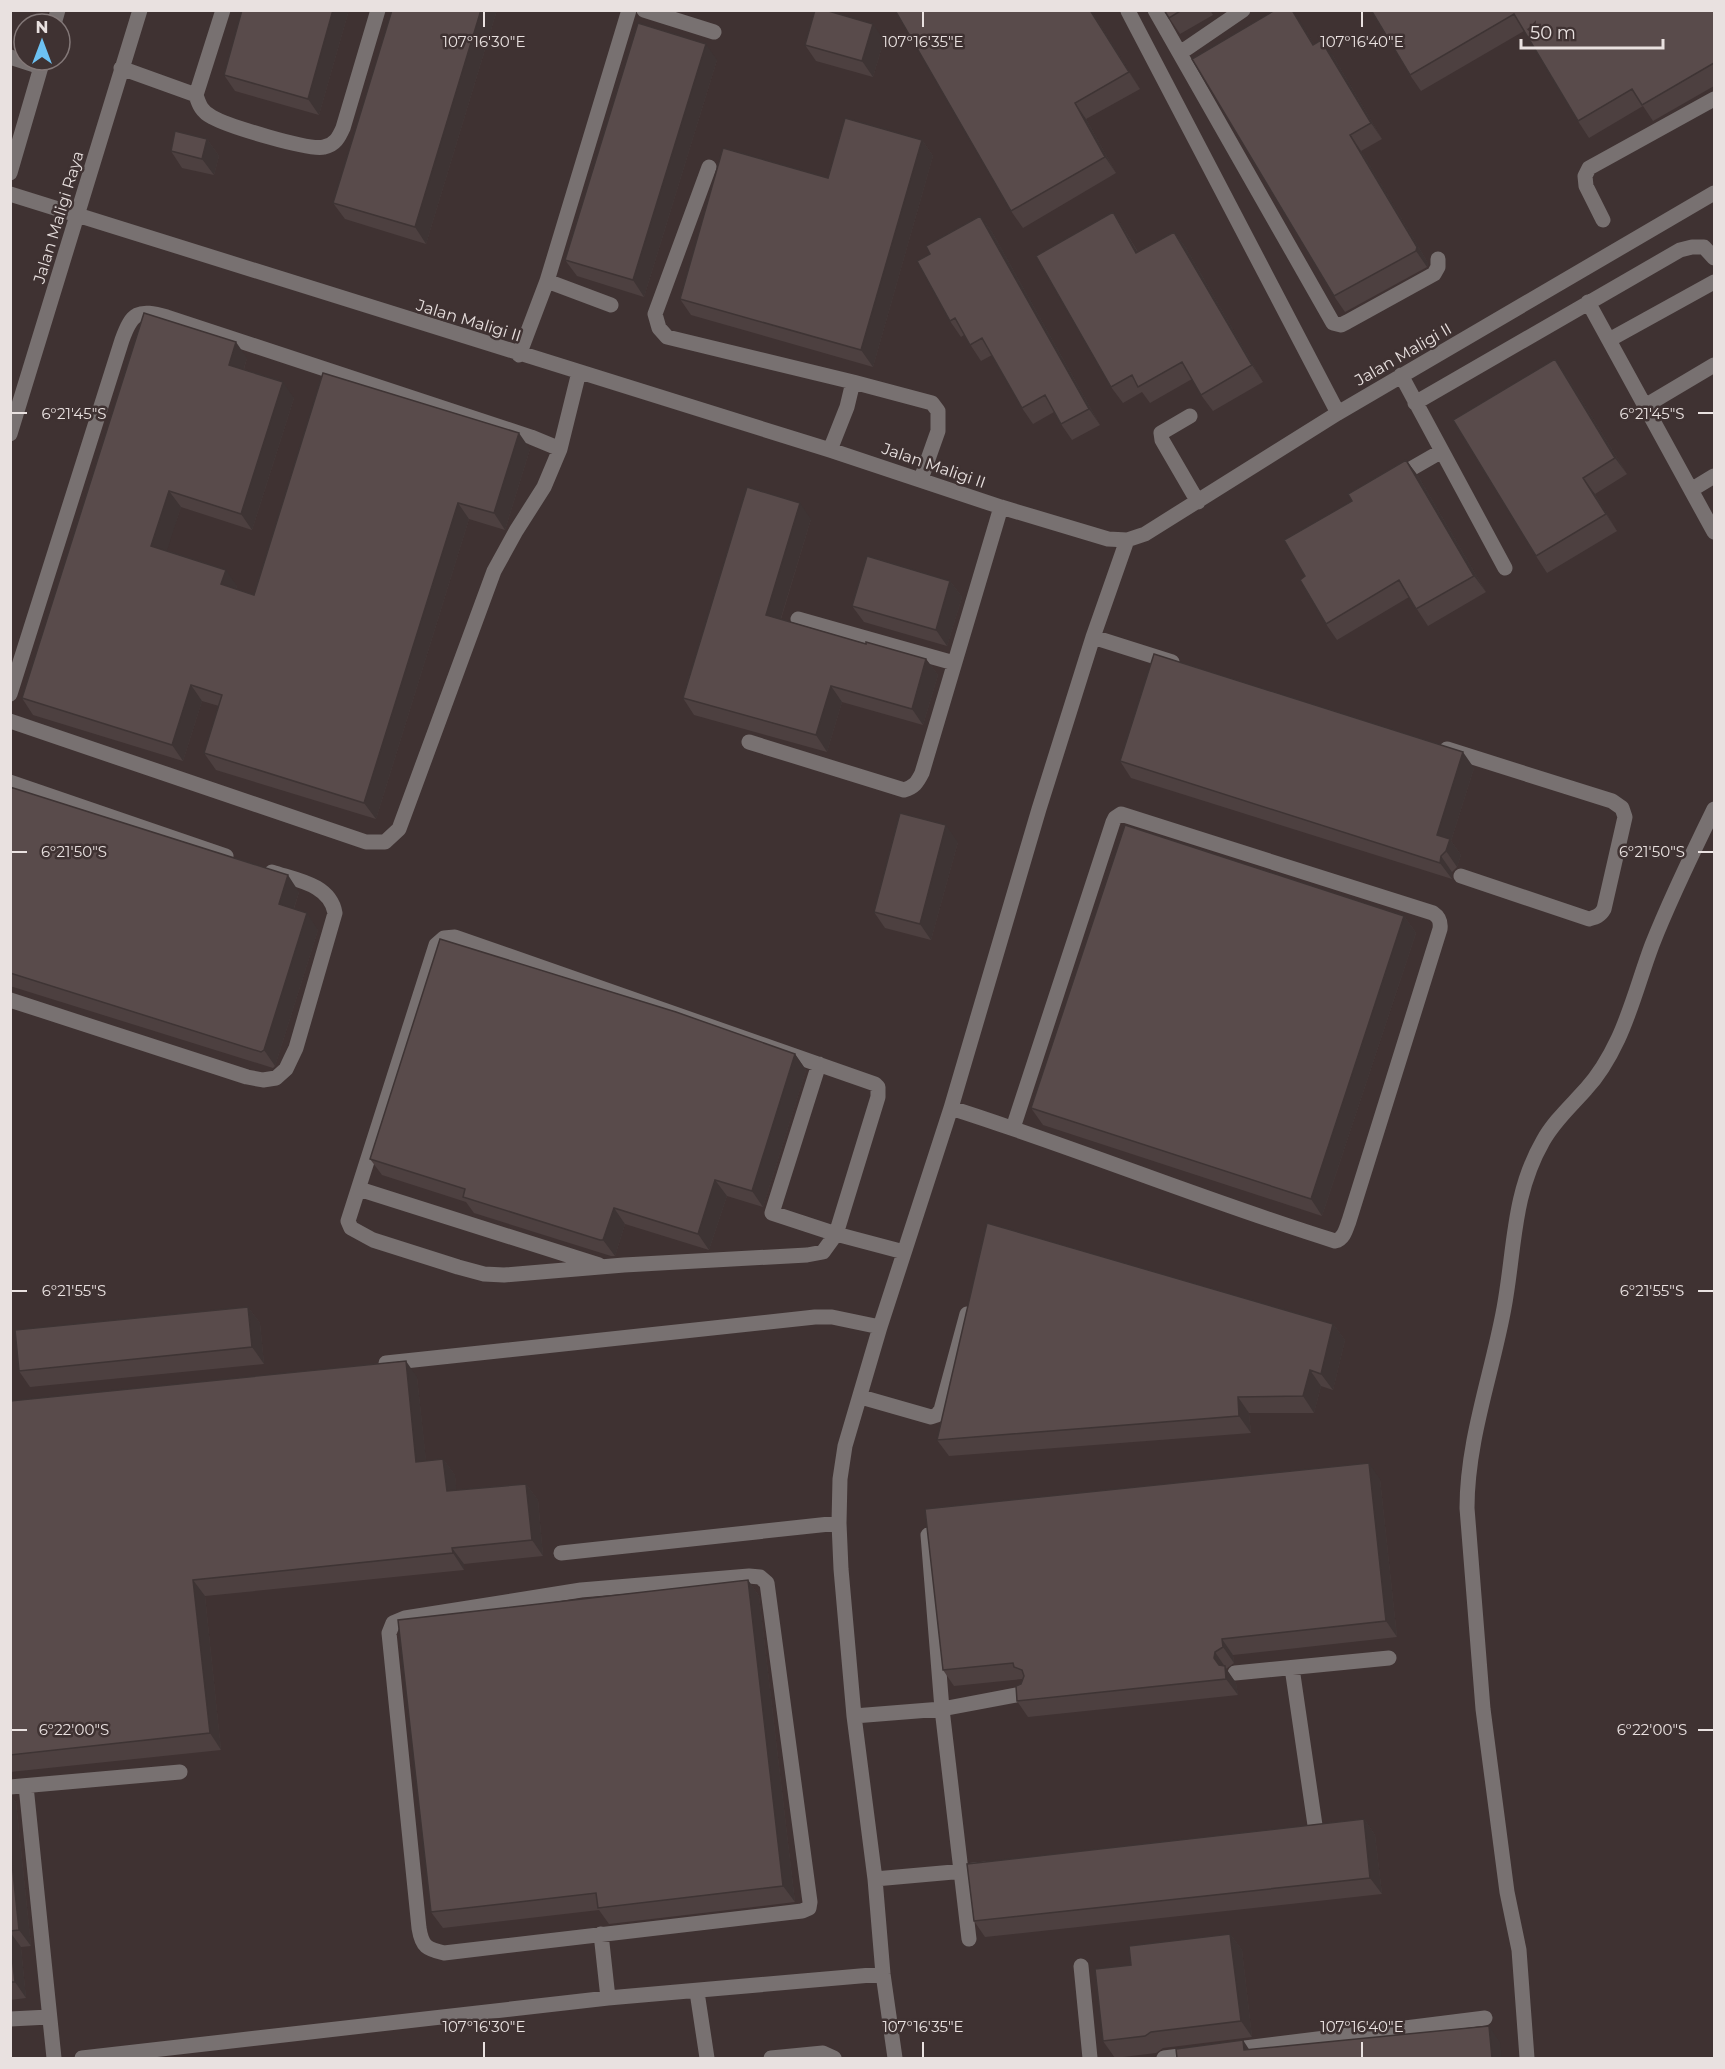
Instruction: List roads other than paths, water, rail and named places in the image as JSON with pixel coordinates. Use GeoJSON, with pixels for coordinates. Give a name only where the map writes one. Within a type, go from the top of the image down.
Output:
{"type":"FeatureCollection","features":[{"type":"Feature","properties":{"kind":"street","name":"Jalan Maligi Raya"},"geometry":{"type":"LineString","coordinates":[[10,434],[140,10]]}},
{"type":"Feature","properties":{"kind":"street"},"geometry":{"type":"LineString","coordinates":[[223,10],[196,95],[199,105],[212,118],[312,148],[325,147],[337,140],[343,128],[378,10]]}},
{"type":"Feature","properties":{"kind":"street"},"geometry":{"type":"LineString","coordinates":[[519,355],[547,281],[629,10]]}},
{"type":"Feature","properties":{"kind":"street"},"geometry":{"type":"LineString","coordinates":[[644,10],[714,32]]}},
{"type":"Feature","properties":{"kind":"street"},"geometry":{"type":"LineString","coordinates":[[1155,10],[1333,323],[1341,325],[1434,274],[1438,267],[1438,259]]}},
{"type":"Feature","properties":{"kind":"street"},"geometry":{"type":"LineString","coordinates":[[1180,54],[1243,10]]}},
{"type":"Feature","properties":{"kind":"street"},"geometry":{"type":"LineString","coordinates":[[1128,11],[1338,413]]}},
{"type":"Feature","properties":{"kind":"street"},"geometry":{"type":"LineString","coordinates":[[122,68],[196,95]]}},
{"type":"Feature","properties":{"kind":"street"},"geometry":{"type":"LineString","coordinates":[[10,173],[40,72]]}},
{"type":"Feature","properties":{"kind":"street"},"geometry":{"type":"LineString","coordinates":[[1603,220],[1586,186],[1585,176],[1589,168],[1714,99]]}},
{"type":"Feature","properties":{"kind":"street"},"geometry":{"type":"LineString","coordinates":[[709,167],[655,314],[659,328],[667,337],[932,403],[938,411],[938,431],[921,479]]}},
{"type":"Feature","properties":{"kind":"street","name":"Jalan Maligi II"},"geometry":{"type":"LineString","coordinates":[[10,195],[830,450],[1001,507],[1108,539],[1127,540],[1145,534],[1401,375],[1618,251],[1714,193]]}},
{"type":"Feature","properties":{"kind":"street"},"geometry":{"type":"LineString","coordinates":[[1415,403],[1680,250],[1692,246],[1704,247],[1714,258]]}},
{"type":"Feature","properties":{"kind":"street"},"geometry":{"type":"LineString","coordinates":[[547,281],[611,305]]}},
{"type":"Feature","properties":{"kind":"street"},"geometry":{"type":"LineString","coordinates":[[1609,340],[1714,282]]}},
{"type":"Feature","properties":{"kind":"street"},"geometry":{"type":"LineString","coordinates":[[1588,302],[1714,532]]}},
{"type":"Feature","properties":{"kind":"street"},"geometry":{"type":"LineString","coordinates":[[10,694],[122,340],[128,324],[135,315],[147,312],[167,317],[531,437],[560,449]]}},
{"type":"Feature","properties":{"kind":"street"},"geometry":{"type":"LineString","coordinates":[[1645,406],[1714,365]]}},
{"type":"Feature","properties":{"kind":"street"},"geometry":{"type":"LineString","coordinates":[[10,721],[366,842],[385,842],[399,829],[494,571],[544,487],[560,449],[579,372]]}},
{"type":"Feature","properties":{"kind":"street"},"geometry":{"type":"LineString","coordinates":[[1401,375],[1505,568]]}},
{"type":"Feature","properties":{"kind":"street"},"geometry":{"type":"LineString","coordinates":[[830,450],[847,407],[853,382]]}},
{"type":"Feature","properties":{"kind":"street"},"geometry":{"type":"LineString","coordinates":[[1190,416],[1161,433],[1162,440],[1198,502]]}},
{"type":"Feature","properties":{"kind":"street"},"geometry":{"type":"LineString","coordinates":[[1382,485],[1442,451]]}},
{"type":"Feature","properties":{"kind":"street"},"geometry":{"type":"LineString","coordinates":[[1691,490],[1714,476]]}},
{"type":"Feature","properties":{"kind":"street"},"geometry":{"type":"LineString","coordinates":[[749,742],[904,790],[912,788],[922,773],[1001,507]]}},
{"type":"Feature","properties":{"kind":"street"},"geometry":{"type":"LineString","coordinates":[[895,2058],[883,1974],[854,1716],[839,1523],[840,1479],[846,1446],[880,1327],[951,1108],[1039,809],[1093,637],[1127,540]]}},
{"type":"Feature","properties":{"kind":"street"},"geometry":{"type":"LineString","coordinates":[[798,619],[954,663]]}},
{"type":"Feature","properties":{"kind":"street"},"geometry":{"type":"LineString","coordinates":[[1093,637],[1184,666]]}},
{"type":"Feature","properties":{"kind":"street"},"geometry":{"type":"LineString","coordinates":[[1432,744],[1612,801],[1622,808],[1624,817],[1604,909],[1595,918],[1588,919],[1461,876]]}},
{"type":"Feature","properties":{"kind":"street"},"geometry":{"type":"LineString","coordinates":[[10,782],[319,888],[329,896],[335,913],[296,1048],[286,1070],[276,1078],[263,1080],[247,1077],[10,1000]]}},
{"type":"Feature","properties":{"kind":"street"},"geometry":{"type":"LineString","coordinates":[[1527,2058],[1519,1950],[1507,1892],[1483,1709],[1467,1508],[1467,1481],[1473,1444],[1505,1306],[1513,1231],[1526,1177],[1543,1140],[1565,1110],[1587,1088],[1617,1040],[1635,998],[1651,946],[1714,809]]}},
{"type":"Feature","properties":{"kind":"street"},"geometry":{"type":"LineString","coordinates":[[951,1108],[1284,1224],[1335,1241],[1338,1240],[1344,1235],[1349,1221],[1440,929],[1441,923],[1438,916],[1121,814],[1113,822],[1013,1128]]}},
{"type":"Feature","properties":{"kind":"street"},"geometry":{"type":"LineString","coordinates":[[456,937],[875,1084],[879,1094],[836,1234],[823,1252],[807,1255],[605,1266],[504,1275],[484,1274],[373,1240],[351,1228],[348,1221],[359,1189],[436,945],[444,938],[456,937]]}},
{"type":"Feature","properties":{"kind":"street"},"geometry":{"type":"LineString","coordinates":[[819,1064],[772,1214],[904,1252]]}},
{"type":"Feature","properties":{"kind":"street"},"geometry":{"type":"LineString","coordinates":[[359,1189],[605,1266]]}},
{"type":"Feature","properties":{"kind":"street"},"geometry":{"type":"LineString","coordinates":[[861,1397],[931,1417],[938,1415],[971,1301]]}},
{"type":"Feature","properties":{"kind":"street"},"geometry":{"type":"LineString","coordinates":[[367,1365],[804,1318],[832,1317],[880,1327]]}},
{"type":"Feature","properties":{"kind":"street"},"geometry":{"type":"LineString","coordinates":[[561,1553],[839,1523]]}},
{"type":"Feature","properties":{"kind":"street"},"geometry":{"type":"LineString","coordinates":[[928,1535],[942,1708],[969,1940]]}},
{"type":"Feature","properties":{"kind":"street"},"geometry":{"type":"LineString","coordinates":[[749,1575],[760,1577],[767,1583],[810,1902],[808,1908],[802,1911],[601,1934],[444,1953],[429,1949],[421,1939],[389,1633],[393,1623],[405,1618],[581,1590],[749,1575]]}},
{"type":"Feature","properties":{"kind":"street"},"geometry":{"type":"LineString","coordinates":[[1235,1673],[1389,1658]]}},
{"type":"Feature","properties":{"kind":"street"},"geometry":{"type":"LineString","coordinates":[[1292,1668],[1315,1832]]}},
{"type":"Feature","properties":{"kind":"street"},"geometry":{"type":"LineString","coordinates":[[854,1716],[942,1708],[1026,1693]]}},
{"type":"Feature","properties":{"kind":"street"},"geometry":{"type":"LineString","coordinates":[[54,2058],[18,1787],[180,1772]]}},
{"type":"Feature","properties":{"kind":"street"},"geometry":{"type":"LineString","coordinates":[[874,1879],[996,1868]]}},
{"type":"Feature","properties":{"kind":"street"},"geometry":{"type":"LineString","coordinates":[[601,1934],[608,1998]]}},
{"type":"Feature","properties":{"kind":"street"},"geometry":{"type":"LineString","coordinates":[[1081,1966],[1090,2058]]}},
{"type":"Feature","properties":{"kind":"street"},"geometry":{"type":"LineString","coordinates":[[82,2058],[608,1998],[883,1974]]}},
{"type":"Feature","properties":{"kind":"street"},"geometry":{"type":"LineString","coordinates":[[697,1992],[707,2058]]}},
{"type":"Feature","properties":{"kind":"street"},"geometry":{"type":"LineString","coordinates":[[10,2019],[49,2016]]}},
{"type":"Feature","properties":{"kind":"street"},"geometry":{"type":"LineString","coordinates":[[1164,2058],[1485,2018]]}},
{"type":"Feature","properties":{"kind":"street"},"geometry":{"type":"LineString","coordinates":[[771,2058],[823,2053],[834,2058]]}}]}
